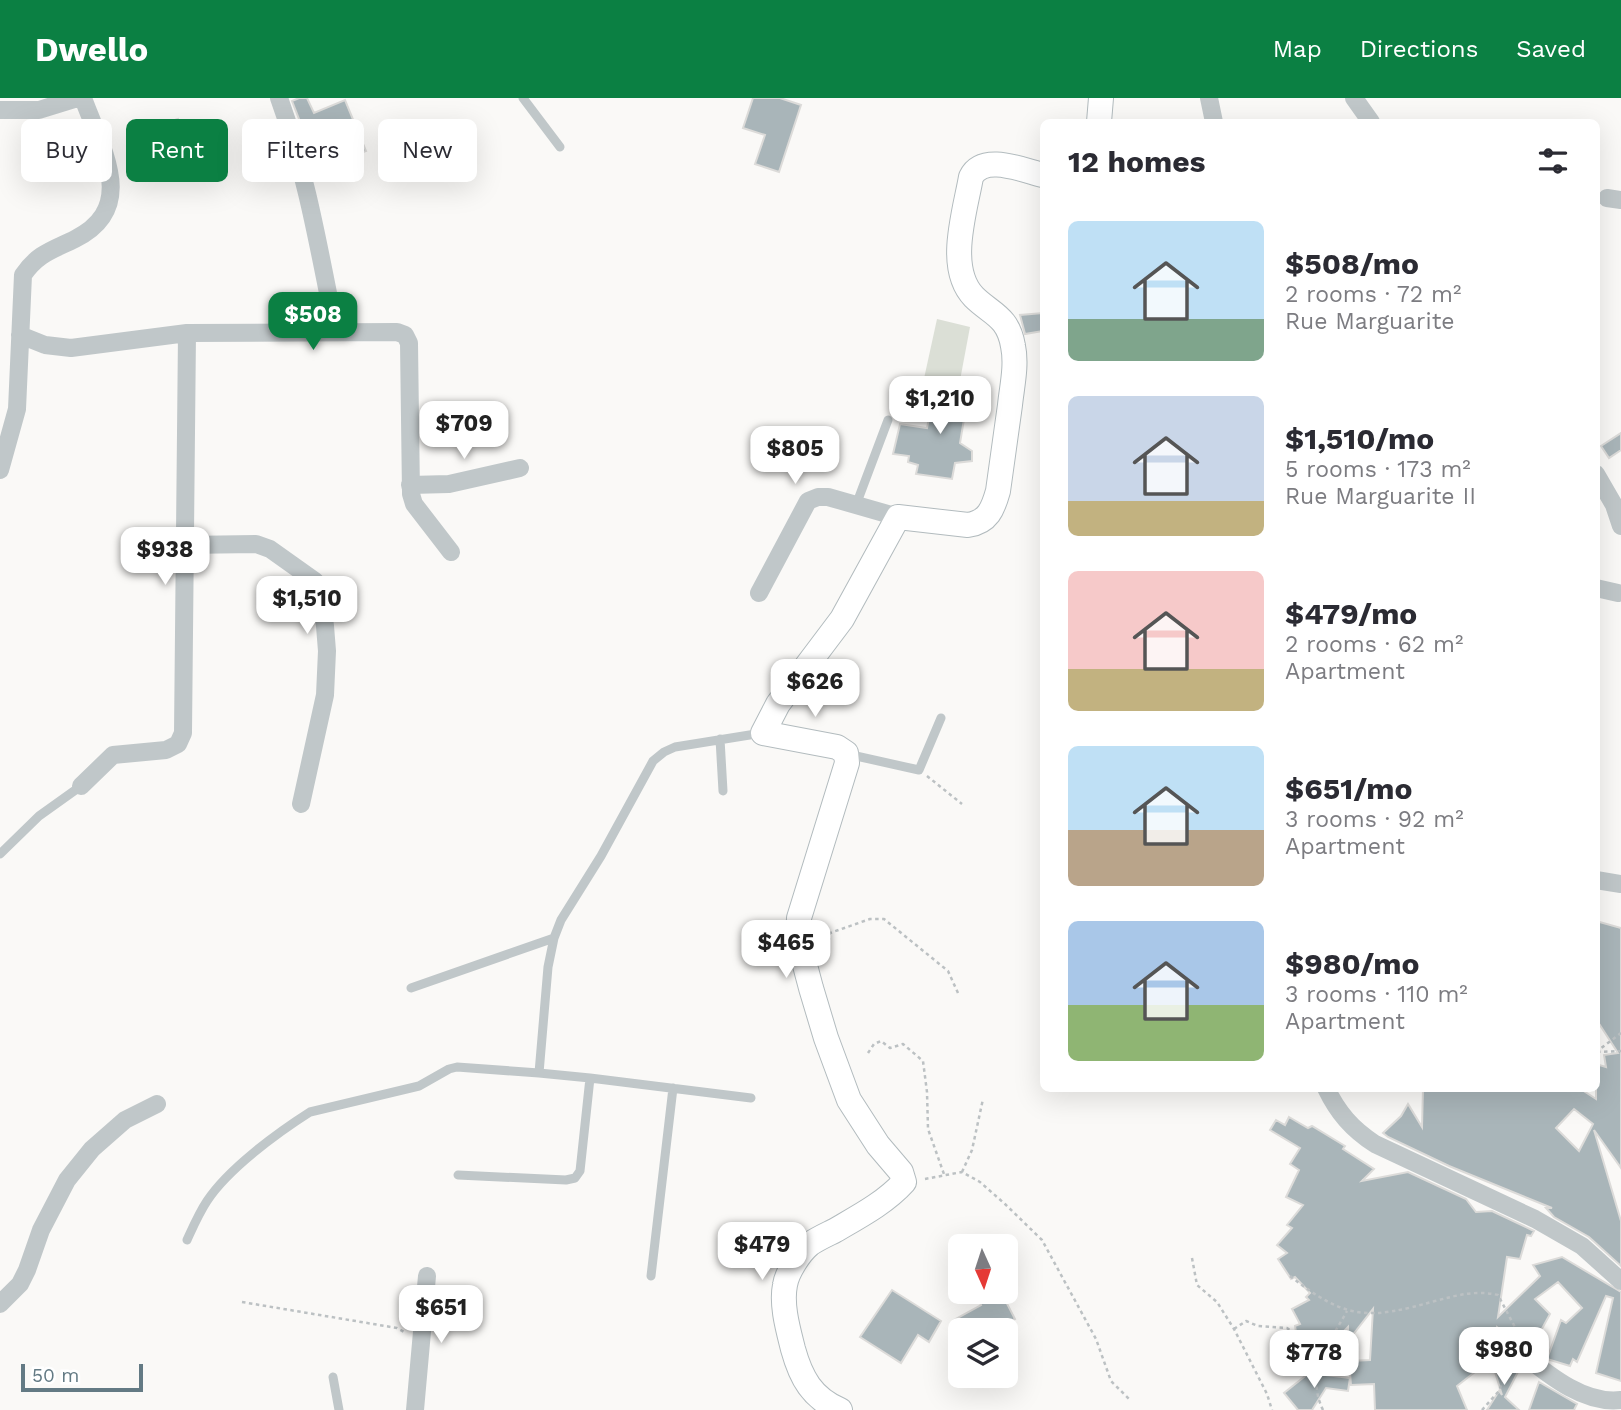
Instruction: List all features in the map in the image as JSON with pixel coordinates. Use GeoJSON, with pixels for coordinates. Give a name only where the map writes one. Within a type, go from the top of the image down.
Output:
{"type":"FeatureCollection","features":[{"type":"Feature","properties":{"kind":"street"},"geometry":{"type":"LineString","coordinates":[[0,110],[39,110],[80,98],[112,181],[109,204],[103,219],[91,231],[50,250],[32,262],[23,275],[17,409],[0,470]]}},
{"type":"Feature","properties":{"kind":"street"},"geometry":{"type":"LineString","coordinates":[[279,98],[291,130],[314,218],[328,293]]}},
{"type":"Feature","properties":{"kind":"street"},"geometry":{"type":"LineString","coordinates":[[1099,119],[1101,98]]}},
{"type":"Feature","properties":{"kind":"street"},"geometry":{"type":"LineString","coordinates":[[1209,98],[1213,119]]}},
{"type":"Feature","properties":{"kind":"street"},"geometry":{"type":"LineString","coordinates":[[1354,98],[1369,119]]}},
{"type":"Feature","properties":{"kind":"street"},"geometry":{"type":"LineString","coordinates":[[759,593],[808,501],[818,497],[828,497],[898,517],[968,525],[977,524],[987,518],[998,491],[1014,374],[1013,345],[1009,332],[997,314],[974,297],[963,280],[960,262],[962,231],[971,177],[975,169],[982,165],[998,165],[1040,174]]}},
{"type":"Feature","properties":{"kind":"street"},"geometry":{"type":"LineString","coordinates":[[20,335],[45,345],[71,348],[187,333],[397,332],[405,335],[409,343],[410,485],[414,504],[450,552]]}},
{"type":"Feature","properties":{"kind":"street"},"geometry":{"type":"LineString","coordinates":[[81,786],[113,755],[166,750],[178,744],[183,733],[187,333]]}},
{"type":"Feature","properties":{"kind":"street"},"geometry":{"type":"LineString","coordinates":[[410,485],[449,484],[520,468]]}},
{"type":"Feature","properties":{"kind":"street"},"geometry":{"type":"LineString","coordinates":[[1600,481],[1614,505],[1621,526]]}},
{"type":"Feature","properties":{"kind":"street"},"geometry":{"type":"LineString","coordinates":[[840,1410],[824,1403],[810,1388],[797,1363],[787,1322],[785,1284],[795,1262],[810,1244],[862,1216],[904,1182],[901,1172],[878,1145],[849,1100],[826,1038],[798,939],[799,918],[847,763],[846,753],[837,747],[763,733],[778,704],[842,619],[898,517]]}},
{"type":"Feature","properties":{"kind":"street"},"geometry":{"type":"LineString","coordinates":[[185,545],[256,544],[270,549],[315,581],[321,596],[327,651],[325,695],[301,804]]}},
{"type":"Feature","properties":{"kind":"street"},"geometry":{"type":"LineString","coordinates":[[1600,590],[1620,597]]}},
{"type":"Feature","properties":{"kind":"street"},"geometry":{"type":"LineString","coordinates":[[1600,881],[1621,884]]}},
{"type":"Feature","properties":{"kind":"street"},"geometry":{"type":"LineString","coordinates":[[1328,1092],[1337,1110],[1357,1132],[1375,1144],[1535,1219],[1581,1245],[1621,1281]]}},
{"type":"Feature","properties":{"kind":"street"},"geometry":{"type":"LineString","coordinates":[[0,1304],[23,1277],[41,1230],[67,1180],[92,1149],[125,1120],[157,1104]]}},
{"type":"Feature","properties":{"kind":"street"},"geometry":{"type":"LineString","coordinates":[[415,1410],[428,1276]]}},
{"type":"Feature","properties":{"kind":"street"},"geometry":{"type":"LineString","coordinates":[[1516,1349],[1554,1379],[1601,1399],[1621,1400]]}},
{"type":"Feature","properties":{"kind":"lane"},"geometry":{"type":"LineString","coordinates":[[523,98],[560,147]]}},
{"type":"Feature","properties":{"kind":"lane"},"geometry":{"type":"LineString","coordinates":[[856,505],[887,420]]}},
{"type":"Feature","properties":{"kind":"lane"},"geometry":{"type":"LineString","coordinates":[[846,753],[919,770],[941,718]]}},
{"type":"Feature","properties":{"kind":"lane"},"geometry":{"type":"LineString","coordinates":[[539,1073],[548,967],[554,938],[561,920],[601,856],[653,761],[675,747],[763,733]]}},
{"type":"Feature","properties":{"kind":"lane"},"geometry":{"type":"LineString","coordinates":[[720,739],[723,791]]}},
{"type":"Feature","properties":{"kind":"lane"},"geometry":{"type":"LineString","coordinates":[[0,854],[38,816],[81,786]]}},
{"type":"Feature","properties":{"kind":"lane"},"geometry":{"type":"LineString","coordinates":[[411,988],[554,938]]}},
{"type":"Feature","properties":{"kind":"lane"},"geometry":{"type":"LineString","coordinates":[[187,1240],[205,1203],[218,1186],[310,1112],[419,1086],[449,1069],[457,1067],[539,1073],[751,1098]]}},
{"type":"Feature","properties":{"kind":"lane"},"geometry":{"type":"LineString","coordinates":[[458,1175],[566,1180],[575,1178],[580,1171],[590,1078]]}},
{"type":"Feature","properties":{"kind":"lane"},"geometry":{"type":"LineString","coordinates":[[651,1276],[673,1088]]}},
{"type":"Feature","properties":{"kind":"lane"},"geometry":{"type":"LineString","coordinates":[[333,1377],[339,1410]]}},
{"type":"Feature","properties":{"kind":"path"},"geometry":{"type":"LineString","coordinates":[[919,770],[962,804]]}},
{"type":"Feature","properties":{"kind":"path"},"geometry":{"type":"LineString","coordinates":[[806,970],[827,951],[830,933],[870,919],[884,919],[948,971],[958,993]]}},
{"type":"Feature","properties":{"kind":"path"},"geometry":{"type":"LineString","coordinates":[[1600,1049],[1621,1033]]}},
{"type":"Feature","properties":{"kind":"path"},"geometry":{"type":"LineString","coordinates":[[868,1053],[874,1044],[881,1041],[890,1048],[903,1045],[923,1061],[928,1129],[945,1177]]}},
{"type":"Feature","properties":{"kind":"path"},"geometry":{"type":"LineString","coordinates":[[1600,1052],[1621,1051]]}},
{"type":"Feature","properties":{"kind":"path"},"geometry":{"type":"LineString","coordinates":[[962,1172],[972,1150],[983,1099]]}},
{"type":"Feature","properties":{"kind":"path"},"geometry":{"type":"LineString","coordinates":[[904,1182],[962,1172],[997,1196],[1042,1240],[1096,1339],[1111,1381],[1129,1399]]}},
{"type":"Feature","properties":{"kind":"path"},"geometry":{"type":"LineString","coordinates":[[1192,1258],[1197,1285],[1217,1302],[1234,1329],[1272,1410]]}},
{"type":"Feature","properties":{"kind":"path"},"geometry":{"type":"LineString","coordinates":[[1290,1276],[1318,1299],[1347,1311],[1399,1311],[1472,1292],[1498,1295],[1520,1336],[1499,1391],[1482,1410]]}},
{"type":"Feature","properties":{"kind":"path"},"geometry":{"type":"LineString","coordinates":[[242,1302],[397,1328],[422,1342]]}},
{"type":"Feature","properties":{"kind":"path"},"geometry":{"type":"LineString","coordinates":[[1323,1410],[1315,1384],[1318,1370],[1347,1311]]}},
{"type":"Feature","properties":{"kind":"path"},"geometry":{"type":"LineString","coordinates":[[1234,1329],[1246,1321],[1258,1326],[1287,1328],[1324,1356]]}},
{"type":"Feature","properties":{"kind":"shaded area"},"geometry":{"type":"Polygon","coordinates":[[[937,319],[970,327],[958,391],[923,383],[937,319]]]}},
{"type":"Feature","properties":{"kind":"building"},"geometry":{"type":"Polygon","coordinates":[[[307,98],[314,113],[345,100],[353,119],[299,119],[292,101],[307,98]]]}},
{"type":"Feature","properties":{"kind":"building"},"geometry":{"type":"Polygon","coordinates":[[[753,98],[780,98],[801,105],[779,172],[755,164],[765,135],[743,128],[753,98]]]}},
{"type":"Feature","properties":{"kind":"building"},"geometry":{"type":"Polygon","coordinates":[[[1040,313],[1040,332],[1025,334],[1020,315],[1040,313]]]}},
{"type":"Feature","properties":{"kind":"building"},"geometry":{"type":"Polygon","coordinates":[[[964,390],[983,394],[980,415],[965,413],[960,443],[972,451],[972,461],[955,463],[952,479],[916,474],[918,465],[908,462],[909,456],[893,454],[900,424],[927,428],[934,394],[961,398],[964,390]]]}},
{"type":"Feature","properties":{"kind":"building"},"geometry":{"type":"Polygon","coordinates":[[[1621,433],[1621,450],[1609,458],[1601,446],[1621,433]]]}},
{"type":"Feature","properties":{"kind":"building"},"geometry":{"type":"Polygon","coordinates":[[[1600,922],[1621,928],[1621,1168],[1594,1130],[1621,1221],[1621,1266],[1589,1237],[1554,1217],[1546,1208],[1552,1208],[1449,1166],[1383,1133],[1401,1116],[1408,1104],[1422,1127],[1423,1092],[1585,1092],[1596,1099],[1596,1092],[1600,1092],[1600,1065],[1606,1067],[1604,1055],[1618,1053],[1600,1025],[1600,922]],[[1574,1109],[1556,1128],[1579,1151],[1593,1124],[1574,1109]]]}},
{"type":"Feature","properties":{"kind":"building"},"geometry":{"type":"Polygon","coordinates":[[[1289,1117],[1308,1128],[1312,1126],[1345,1146],[1343,1149],[1374,1169],[1362,1181],[1408,1172],[1466,1199],[1476,1212],[1492,1211],[1534,1231],[1531,1236],[1527,1235],[1520,1259],[1507,1257],[1498,1317],[1540,1276],[1533,1265],[1562,1257],[1621,1292],[1621,1381],[1596,1373],[1613,1298],[1606,1296],[1577,1362],[1573,1359],[1570,1366],[1547,1359],[1561,1320],[1566,1323],[1582,1308],[1558,1282],[1535,1299],[1550,1314],[1532,1347],[1518,1338],[1512,1339],[1497,1327],[1496,1333],[1485,1346],[1489,1361],[1457,1386],[1467,1410],[1375,1410],[1374,1384],[1351,1385],[1349,1361],[1370,1360],[1373,1309],[1348,1341],[1348,1327],[1312,1364],[1291,1345],[1297,1339],[1295,1326],[1300,1324],[1292,1309],[1309,1300],[1306,1297],[1310,1293],[1295,1277],[1291,1279],[1278,1259],[1287,1253],[1277,1245],[1292,1228],[1287,1225],[1303,1205],[1286,1197],[1299,1170],[1290,1164],[1300,1148],[1270,1130],[1276,1120],[1285,1125],[1289,1117]]]}},
{"type":"Feature","properties":{"kind":"building"},"geometry":{"type":"Polygon","coordinates":[[[892,1290],[941,1321],[929,1342],[918,1335],[901,1363],[860,1337],[892,1290]]]}},
{"type":"Feature","properties":{"kind":"building"},"geometry":{"type":"Polygon","coordinates":[[[1007,1304],[1014,1318],[958,1318],[981,1305],[1007,1304]]]}},
{"type":"Feature","properties":{"kind":"building"},"geometry":{"type":"Polygon","coordinates":[[[1492,1362],[1520,1368],[1505,1397],[1519,1410],[1487,1410],[1499,1391],[1502,1395],[1492,1362]]]}},
{"type":"Feature","properties":{"kind":"building"},"geometry":{"type":"Polygon","coordinates":[[[1309,1373],[1350,1378],[1348,1391],[1326,1388],[1312,1410],[1298,1410],[1284,1393],[1309,1373]]]}},
{"type":"Feature","properties":{"kind":"building"},"geometry":{"type":"Polygon","coordinates":[[[1539,1382],[1577,1404],[1574,1410],[1529,1410],[1539,1382]]]}}]}
